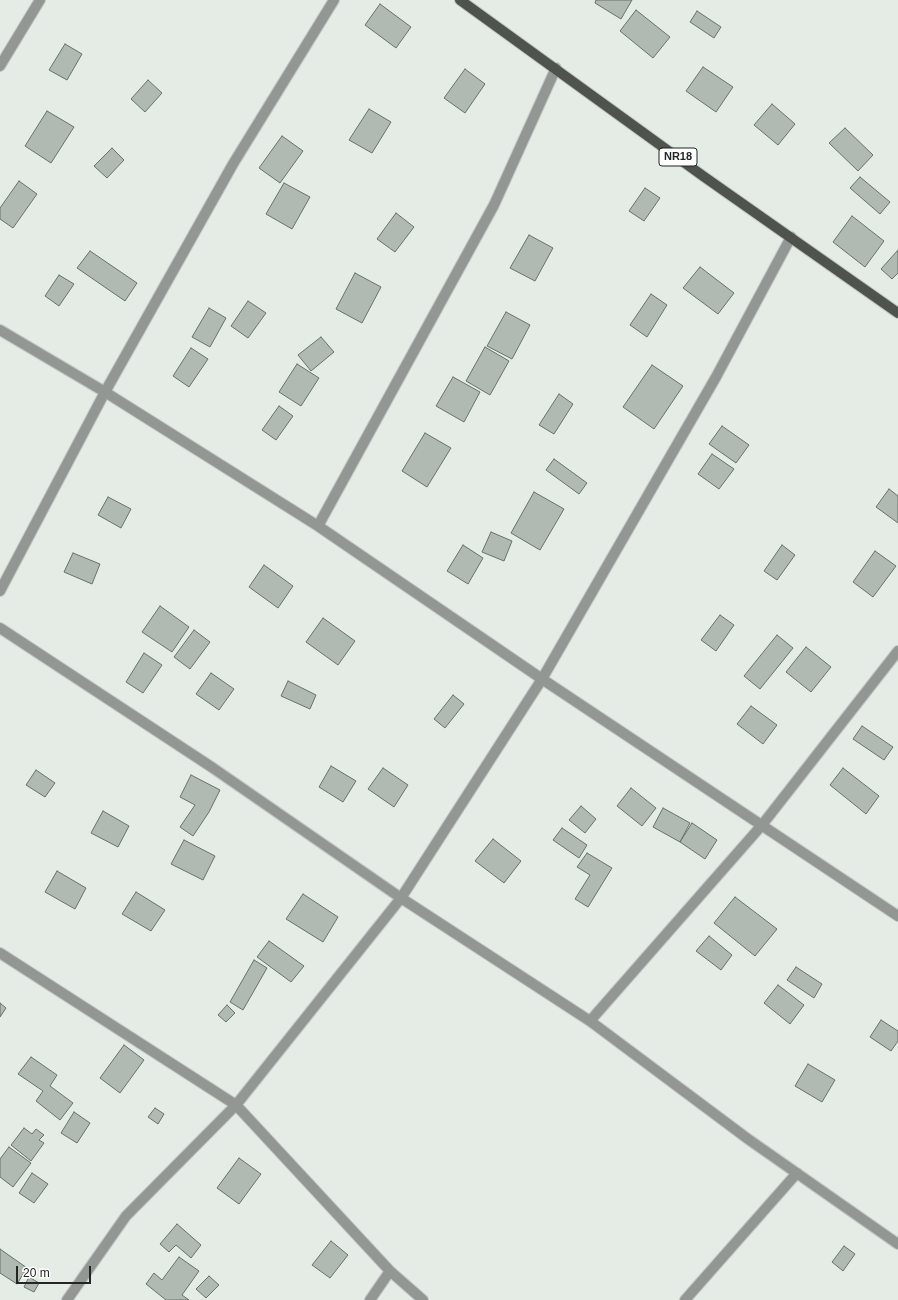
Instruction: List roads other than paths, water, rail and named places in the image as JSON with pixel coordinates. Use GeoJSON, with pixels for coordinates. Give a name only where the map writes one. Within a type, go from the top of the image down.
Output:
{"type":"FeatureCollection","features":[{"type":"Feature","properties":{"kind":"main road","name":"NR18"},"geometry":{"type":"LineString","coordinates":[[460,0],[704,176],[898,313]]}},
{"type":"Feature","properties":{"kind":"street"},"geometry":{"type":"LineString","coordinates":[[0,66],[40,0]]}},
{"type":"Feature","properties":{"kind":"street"},"geometry":{"type":"LineString","coordinates":[[0,591],[105,392],[233,164],[334,0]]}},
{"type":"Feature","properties":{"kind":"street"},"geometry":{"type":"LineString","coordinates":[[318,526],[494,205],[556,68]]}},
{"type":"Feature","properties":{"kind":"street"},"geometry":{"type":"LineString","coordinates":[[67,1300],[126,1216],[236,1105],[401,898],[542,679],[716,377],[791,237]]}},
{"type":"Feature","properties":{"kind":"street"},"geometry":{"type":"LineString","coordinates":[[0,330],[105,392],[318,526],[542,679],[898,916]]}},
{"type":"Feature","properties":{"kind":"street"},"geometry":{"type":"LineString","coordinates":[[0,628],[213,768],[401,898],[590,1021],[748,1139],[898,1244]]}},
{"type":"Feature","properties":{"kind":"street"},"geometry":{"type":"LineString","coordinates":[[590,1021],[762,825],[898,651]]}},
{"type":"Feature","properties":{"kind":"street"},"geometry":{"type":"LineString","coordinates":[[2,957],[236,1105],[390,1271],[423,1300]]}},
{"type":"Feature","properties":{"kind":"street"},"geometry":{"type":"LineString","coordinates":[[685,1300],[797,1173]]}},
{"type":"Feature","properties":{"kind":"street"},"geometry":{"type":"LineString","coordinates":[[370,1300],[390,1271]]}}]}
